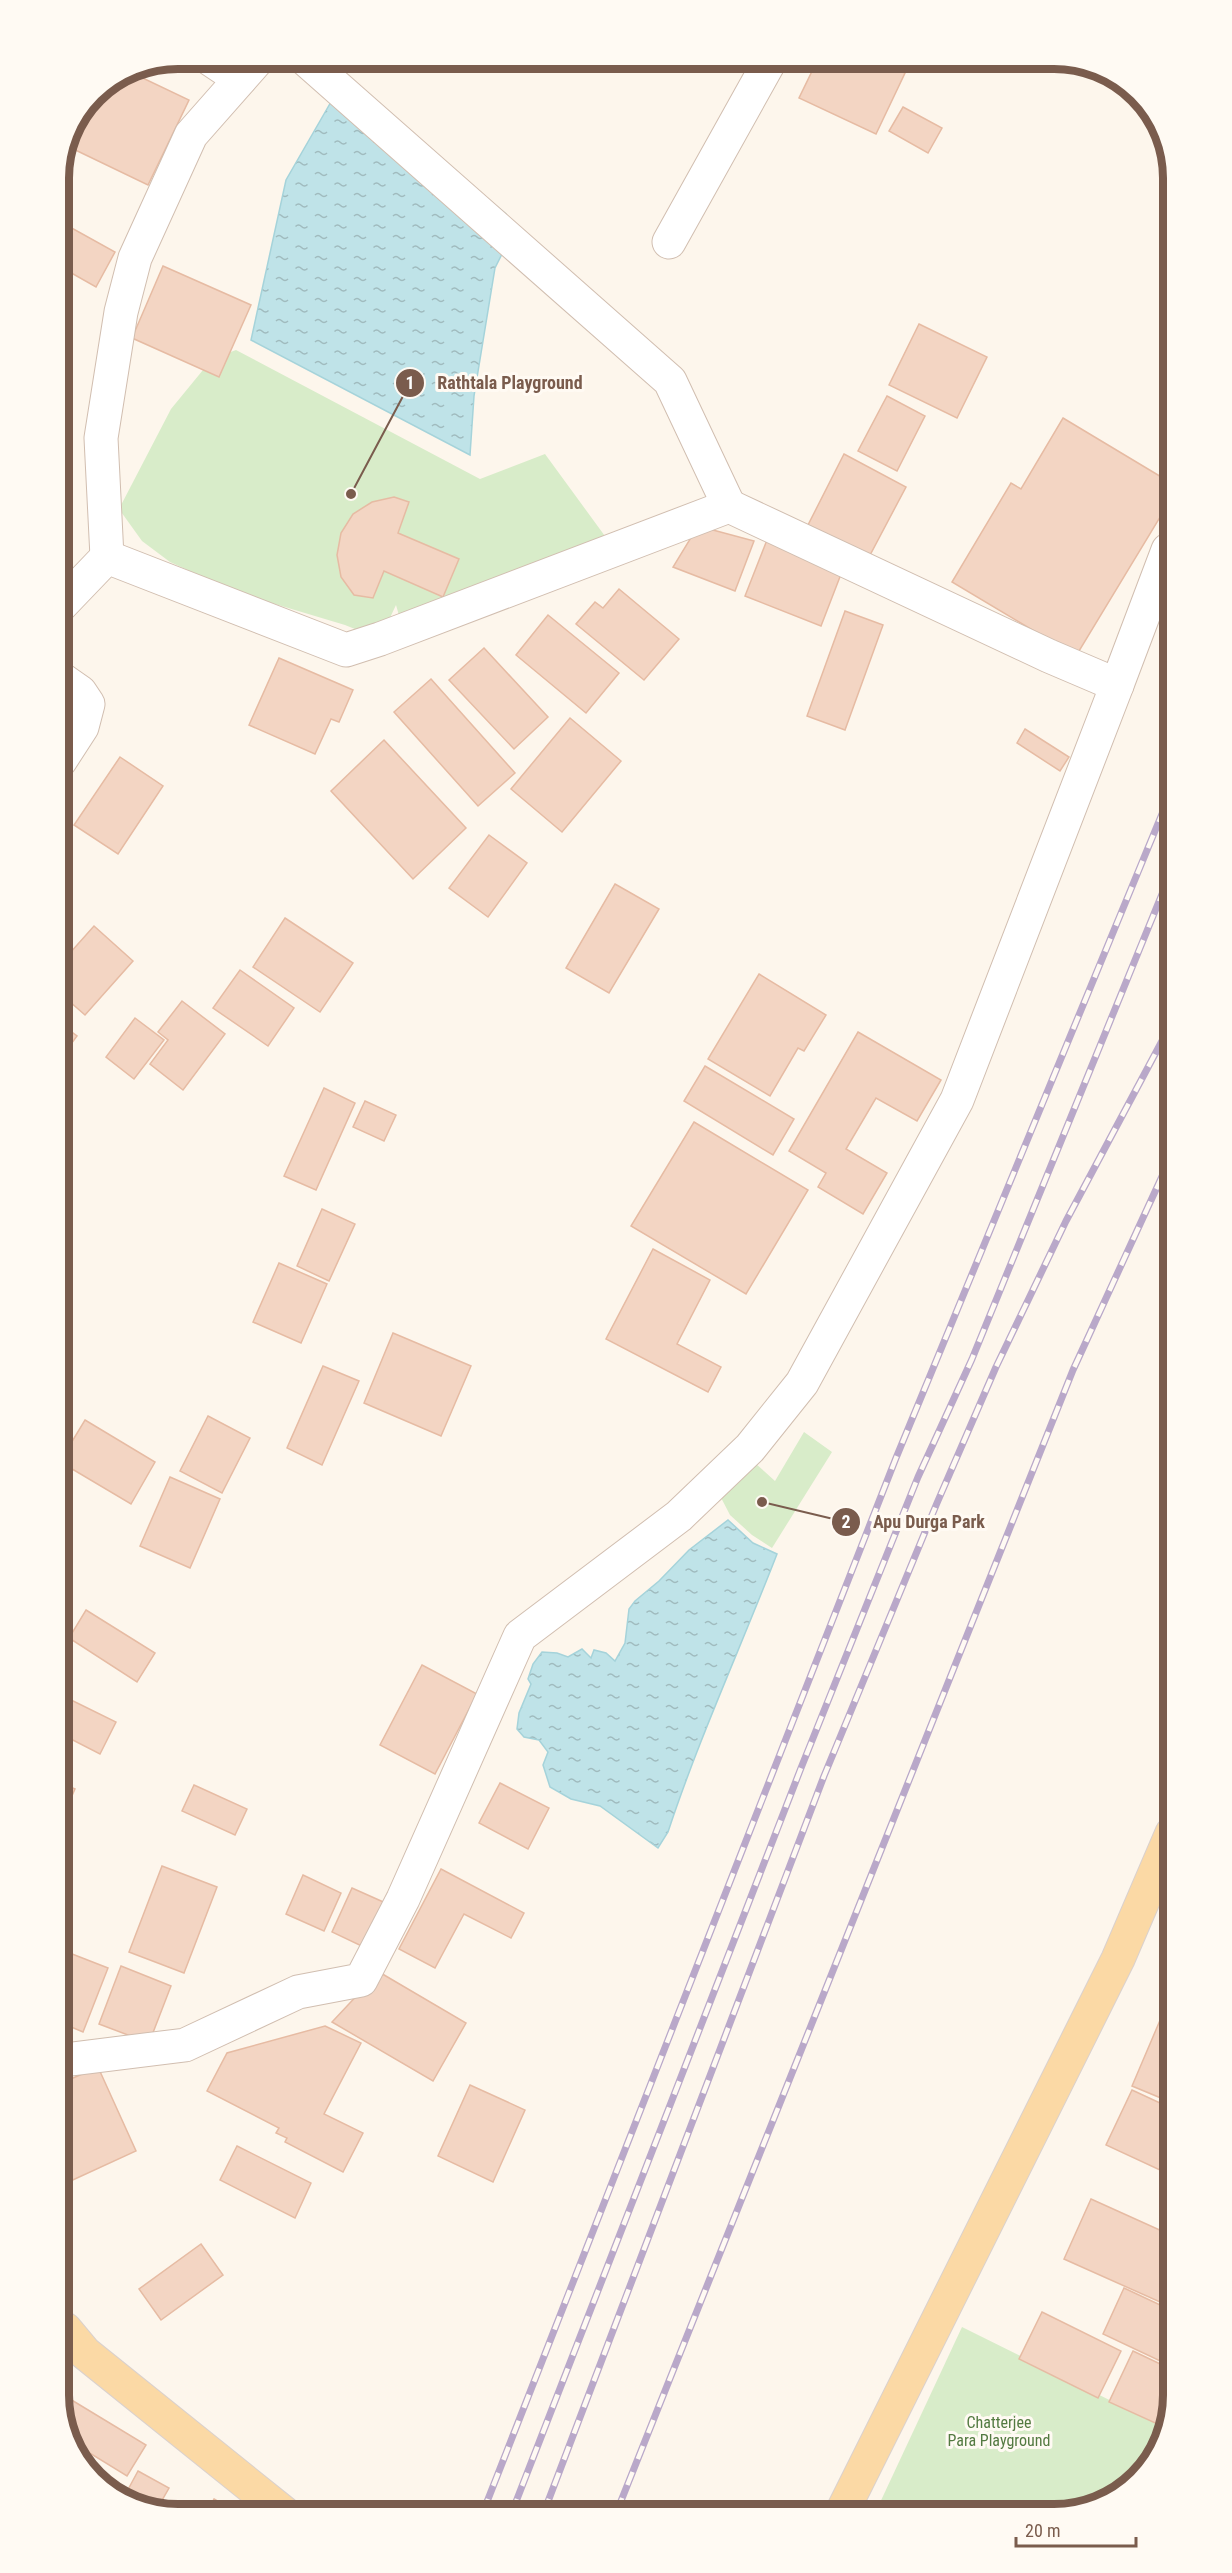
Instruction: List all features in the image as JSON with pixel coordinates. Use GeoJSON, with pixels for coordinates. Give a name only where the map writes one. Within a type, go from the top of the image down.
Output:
{"type":"FeatureCollection","features":[{"type":"Feature","properties":{"kind":"main road"},"geometry":{"type":"LineString","coordinates":[[846,2504],[1118,1959],[1163,1854]]}},
{"type":"Feature","properties":{"kind":"main road"},"geometry":{"type":"LineString","coordinates":[[69,2334],[85,2353],[273,2504]]}},
{"type":"Feature","properties":{"kind":"street"},"geometry":{"type":"LineString","coordinates":[[69,597],[107,557],[101,438],[121,312],[132,269],[162,196],[191,135],[249,69]]}},
{"type":"Feature","properties":{"kind":"street"},"geometry":{"type":"LineString","coordinates":[[317,69],[670,381],[729,506],[1049,656],[1118,685]]}},
{"type":"Feature","properties":{"kind":"street"},"geometry":{"type":"LineString","coordinates":[[669,242],[765,69]]}},
{"type":"Feature","properties":{"kind":"street"},"geometry":{"type":"LineString","coordinates":[[107,557],[346,650],[729,506]]}},
{"type":"Feature","properties":{"kind":"street"},"geometry":{"type":"LineString","coordinates":[[69,2059],[185,2045],[298,1992],[361,1980],[403,1899],[520,1636],[679,1516],[750,1448],[802,1383],[957,1100],[1163,564]]}},
{"type":"Feature","properties":{"kind":"street"},"geometry":{"type":"LineString","coordinates":[[69,684],[80,692],[88,704],[82,727],[69,747]]}},
{"type":"Feature","properties":{"kind":"green space"},"geometry":{"type":"Polygon","coordinates":[[[236,350],[480,479],[545,454],[610,543],[402,626],[396,605],[380,639],[345,625],[238,593],[170,562],[142,541],[119,509],[171,409],[212,359],[236,350]]]}},
{"type":"Feature","properties":{"kind":"green space"},"geometry":{"type":"Polygon","coordinates":[[[804,1432],[832,1452],[772,1548],[752,1535],[730,1515],[716,1488],[755,1463],[775,1481],[804,1432]]]}},
{"type":"Feature","properties":{"kind":"green space","name":"Chatterjee Para Playground"},"geometry":{"type":"Polygon","coordinates":[[[962,2327],[1159,2424],[1145,2455],[1126,2477],[1102,2493],[1082,2500],[1054,2504],[879,2504],[962,2327]]]}},
{"type":"Feature","properties":{"kind":"water"},"geometry":{"type":"Polygon","coordinates":[[[339,88],[438,158],[506,214],[513,232],[495,268],[474,396],[470,455],[251,340],[286,180],[339,88]]]}},
{"type":"Feature","properties":{"kind":"water"},"geometry":{"type":"Polygon","coordinates":[[[728,1520],[753,1543],[777,1554],[707,1727],[668,1832],[658,1848],[600,1806],[571,1799],[550,1787],[543,1765],[548,1752],[539,1740],[524,1737],[517,1729],[519,1713],[531,1684],[528,1679],[533,1664],[542,1652],[557,1653],[568,1657],[582,1649],[591,1658],[594,1650],[606,1653],[615,1661],[625,1643],[629,1609],[635,1601],[659,1581],[689,1550],[728,1520]]]}},
{"type":"Feature","properties":{"kind":"building"},"geometry":{"type":"Polygon","coordinates":[[[813,69],[897,69],[905,73],[876,134],[799,98],[813,69]]]}},
{"type":"Feature","properties":{"kind":"building"},"geometry":{"type":"Polygon","coordinates":[[[139,76],[189,100],[148,185],[73,149],[80,130],[96,106],[118,87],[139,76]]]}},
{"type":"Feature","properties":{"kind":"building"},"geometry":{"type":"Polygon","coordinates":[[[903,107],[942,128],[928,153],[889,131],[903,107]]]}},
{"type":"Feature","properties":{"kind":"building"},"geometry":{"type":"Polygon","coordinates":[[[69,227],[115,252],[96,287],[69,272],[69,227]]]}},
{"type":"Feature","properties":{"kind":"building"},"geometry":{"type":"Polygon","coordinates":[[[163,266],[251,305],[219,377],[132,338],[163,266]]]}},
{"type":"Feature","properties":{"kind":"building"},"geometry":{"type":"Polygon","coordinates":[[[919,324],[987,357],[957,418],[889,385],[919,324]]]}},
{"type":"Feature","properties":{"kind":"building"},"geometry":{"type":"Polygon","coordinates":[[[887,396],[925,416],[897,471],[858,451],[887,396]]]}},
{"type":"Feature","properties":{"kind":"building"},"geometry":{"type":"Polygon","coordinates":[[[1063,418],[1163,478],[1163,512],[1076,656],[952,582],[1011,483],[1021,489],[1063,418]]]}},
{"type":"Feature","properties":{"kind":"building"},"geometry":{"type":"Polygon","coordinates":[[[844,454],[906,487],[869,557],[808,525],[844,454]]]}},
{"type":"Feature","properties":{"kind":"building"},"geometry":{"type":"Polygon","coordinates":[[[394,497],[409,502],[398,533],[459,559],[443,597],[384,571],[373,598],[354,595],[341,577],[337,555],[341,533],[353,514],[372,502],[394,497]]]}},
{"type":"Feature","properties":{"kind":"building"},"geometry":{"type":"Polygon","coordinates":[[[698,526],[754,541],[735,591],[673,567],[698,526]]]}},
{"type":"Feature","properties":{"kind":"building"},"geometry":{"type":"Polygon","coordinates":[[[767,540],[843,569],[821,626],[745,596],[767,540]]]}},
{"type":"Feature","properties":{"kind":"building"},"geometry":{"type":"Polygon","coordinates":[[[619,589],[679,639],[644,680],[576,624],[595,602],[603,608],[619,589]]]}},
{"type":"Feature","properties":{"kind":"building"},"geometry":{"type":"Polygon","coordinates":[[[845,611],[883,625],[845,730],[807,716],[845,611]]]}},
{"type":"Feature","properties":{"kind":"building"},"geometry":{"type":"Polygon","coordinates":[[[548,615],[619,673],[586,713],[516,655],[548,615]]]}},
{"type":"Feature","properties":{"kind":"building"},"geometry":{"type":"Polygon","coordinates":[[[484,648],[548,717],[514,749],[449,680],[484,648]]]}},
{"type":"Feature","properties":{"kind":"building"},"geometry":{"type":"Polygon","coordinates":[[[279,658],[353,690],[339,722],[331,719],[315,754],[249,725],[279,658]]]}},
{"type":"Feature","properties":{"kind":"building"},"geometry":{"type":"Polygon","coordinates":[[[431,679],[515,773],[478,806],[394,712],[431,679]]]}},
{"type":"Feature","properties":{"kind":"building"},"geometry":{"type":"Polygon","coordinates":[[[570,718],[621,761],[562,832],[511,789],[570,718]]]}},
{"type":"Feature","properties":{"kind":"building"},"geometry":{"type":"Polygon","coordinates":[[[1025,729],[1069,757],[1060,771],[1017,743],[1025,729]]]}},
{"type":"Feature","properties":{"kind":"building"},"geometry":{"type":"Polygon","coordinates":[[[384,740],[466,828],[413,879],[331,791],[384,740]]]}},
{"type":"Feature","properties":{"kind":"building"},"geometry":{"type":"Polygon","coordinates":[[[120,757],[163,786],[118,854],[74,825],[120,757]]]}},
{"type":"Feature","properties":{"kind":"building"},"geometry":{"type":"Polygon","coordinates":[[[489,835],[527,863],[488,917],[449,888],[489,835]]]}},
{"type":"Feature","properties":{"kind":"building"},"geometry":{"type":"Polygon","coordinates":[[[615,884],[659,909],[609,993],[566,968],[615,884]]]}},
{"type":"Feature","properties":{"kind":"building"},"geometry":{"type":"Polygon","coordinates":[[[285,918],[353,963],[320,1012],[253,967],[285,918]]]}},
{"type":"Feature","properties":{"kind":"building"},"geometry":{"type":"Polygon","coordinates":[[[94,926],[133,961],[85,1015],[69,1001],[69,954],[94,926]]]}},
{"type":"Feature","properties":{"kind":"building"},"geometry":{"type":"Polygon","coordinates":[[[240,970],[294,1008],[268,1046],[213,1008],[240,970]]]}},
{"type":"Feature","properties":{"kind":"building"},"geometry":{"type":"Polygon","coordinates":[[[759,974],[826,1015],[804,1051],[798,1048],[770,1096],[708,1059],[759,974]]]}},
{"type":"Feature","properties":{"kind":"building"},"geometry":{"type":"Polygon","coordinates":[[[182,1001],[225,1034],[183,1090],[150,1064],[168,1040],[158,1032],[182,1001]]]}},
{"type":"Feature","properties":{"kind":"building"},"geometry":{"type":"Polygon","coordinates":[[[135,1018],[164,1040],[134,1079],[106,1057],[135,1018]]]}},
{"type":"Feature","properties":{"kind":"building"},"geometry":{"type":"Polygon","coordinates":[[[69,1030],[77,1036],[69,1047],[69,1030]]]}},
{"type":"Feature","properties":{"kind":"building"},"geometry":{"type":"Polygon","coordinates":[[[858,1032],[941,1080],[917,1121],[876,1098],[846,1149],[887,1173],[863,1214],[818,1187],[826,1173],[789,1151],[858,1032]]]}},
{"type":"Feature","properties":{"kind":"building"},"geometry":{"type":"Polygon","coordinates":[[[705,1066],[794,1119],[773,1155],[684,1101],[705,1066]]]}},
{"type":"Feature","properties":{"kind":"building"},"geometry":{"type":"Polygon","coordinates":[[[324,1088],[355,1103],[316,1190],[284,1176],[324,1088]]]}},
{"type":"Feature","properties":{"kind":"building"},"geometry":{"type":"Polygon","coordinates":[[[365,1101],[396,1115],[384,1141],[353,1127],[365,1101]]]}},
{"type":"Feature","properties":{"kind":"building"},"geometry":{"type":"Polygon","coordinates":[[[694,1122],[808,1190],[746,1294],[631,1226],[694,1122]]]}},
{"type":"Feature","properties":{"kind":"building"},"geometry":{"type":"Polygon","coordinates":[[[322,1209],[355,1224],[329,1281],[297,1266],[322,1209]]]}},
{"type":"Feature","properties":{"kind":"building"},"geometry":{"type":"Polygon","coordinates":[[[653,1249],[710,1280],[677,1344],[721,1367],[708,1392],[606,1339],[653,1249]]]}},
{"type":"Feature","properties":{"kind":"building"},"geometry":{"type":"Polygon","coordinates":[[[279,1263],[327,1284],[301,1343],[253,1322],[279,1263]]]}},
{"type":"Feature","properties":{"kind":"building"},"geometry":{"type":"Polygon","coordinates":[[[393,1333],[471,1366],[441,1436],[364,1403],[393,1333]]]}},
{"type":"Feature","properties":{"kind":"building"},"geometry":{"type":"Polygon","coordinates":[[[323,1366],[359,1381],[322,1465],[287,1448],[323,1366]]]}},
{"type":"Feature","properties":{"kind":"building"},"geometry":{"type":"Polygon","coordinates":[[[208,1416],[250,1438],[222,1493],[180,1471],[208,1416]]]}},
{"type":"Feature","properties":{"kind":"building"},"geometry":{"type":"Polygon","coordinates":[[[85,1420],[155,1462],[131,1504],[69,1467],[69,1446],[85,1420]]]}},
{"type":"Feature","properties":{"kind":"building"},"geometry":{"type":"Polygon","coordinates":[[[170,1477],[220,1499],[190,1568],[140,1546],[170,1477]]]}},
{"type":"Feature","properties":{"kind":"building"},"geometry":{"type":"Polygon","coordinates":[[[86,1610],[155,1653],[137,1682],[69,1638],[86,1610]]]}},
{"type":"Feature","properties":{"kind":"building"},"geometry":{"type":"Polygon","coordinates":[[[422,1665],[477,1694],[435,1774],[380,1745],[422,1665]]]}},
{"type":"Feature","properties":{"kind":"building"},"geometry":{"type":"Polygon","coordinates":[[[69,1699],[116,1722],[100,1754],[69,1738],[69,1699]]]}},
{"type":"Feature","properties":{"kind":"building"},"geometry":{"type":"Polygon","coordinates":[[[500,1783],[549,1808],[528,1849],[479,1823],[500,1783]]]}},
{"type":"Feature","properties":{"kind":"building"},"geometry":{"type":"Polygon","coordinates":[[[194,1785],[247,1809],[235,1835],[182,1811],[194,1785]]]}},
{"type":"Feature","properties":{"kind":"building"},"geometry":{"type":"Polygon","coordinates":[[[69,1786],[75,1789],[69,1802],[69,1786]]]}},
{"type":"Feature","properties":{"kind":"building"},"geometry":{"type":"Polygon","coordinates":[[[162,1866],[217,1887],[184,1973],[129,1952],[162,1866]]]}},
{"type":"Feature","properties":{"kind":"building"},"geometry":{"type":"Polygon","coordinates":[[[441,1869],[524,1913],[511,1938],[464,1914],[435,1968],[399,1949],[441,1869]]]}},
{"type":"Feature","properties":{"kind":"building"},"geometry":{"type":"Polygon","coordinates":[[[303,1875],[341,1893],[324,1931],[286,1914],[303,1875]]]}},
{"type":"Feature","properties":{"kind":"building"},"geometry":{"type":"Polygon","coordinates":[[[352,1888],[390,1905],[370,1950],[332,1932],[352,1888]]]}},
{"type":"Feature","properties":{"kind":"building"},"geometry":{"type":"Polygon","coordinates":[[[69,1953],[108,1968],[83,2032],[69,2026],[69,1953]]]}},
{"type":"Feature","properties":{"kind":"building"},"geometry":{"type":"Polygon","coordinates":[[[121,1966],[171,1986],[149,2043],[99,2024],[121,1966]]]}},
{"type":"Feature","properties":{"kind":"building"},"geometry":{"type":"Polygon","coordinates":[[[379,1972],[466,2023],[433,2081],[332,2022],[379,1972]]]}},
{"type":"Feature","properties":{"kind":"building"},"geometry":{"type":"Polygon","coordinates":[[[1161,2018],[1163,2019],[1163,2099],[1132,2086],[1161,2018]]]}},
{"type":"Feature","properties":{"kind":"building"},"geometry":{"type":"Polygon","coordinates":[[[325,2026],[361,2043],[324,2114],[363,2133],[343,2172],[285,2142],[287,2138],[276,2133],[279,2128],[207,2091],[227,2053],[325,2026]]]}},
{"type":"Feature","properties":{"kind":"building"},"geometry":{"type":"Polygon","coordinates":[[[98,2067],[136,2151],[69,2182],[69,2080],[98,2067]]]}},
{"type":"Feature","properties":{"kind":"building"},"geometry":{"type":"Polygon","coordinates":[[[470,2085],[525,2110],[493,2182],[438,2156],[470,2085]]]}},
{"type":"Feature","properties":{"kind":"building"},"geometry":{"type":"Polygon","coordinates":[[[1132,2090],[1163,2104],[1163,2171],[1106,2145],[1132,2090]]]}},
{"type":"Feature","properties":{"kind":"building"},"geometry":{"type":"Polygon","coordinates":[[[237,2146],[311,2183],[295,2218],[220,2180],[237,2146]]]}},
{"type":"Feature","properties":{"kind":"building"},"geometry":{"type":"Polygon","coordinates":[[[1091,2199],[1163,2231],[1163,2303],[1064,2259],[1091,2199]]]}},
{"type":"Feature","properties":{"kind":"building"},"geometry":{"type":"Polygon","coordinates":[[[201,2244],[223,2275],[161,2320],[139,2289],[201,2244]]]}},
{"type":"Feature","properties":{"kind":"building"},"geometry":{"type":"Polygon","coordinates":[[[1124,2288],[1163,2306],[1163,2362],[1103,2334],[1124,2288]]]}},
{"type":"Feature","properties":{"kind":"building"},"geometry":{"type":"Polygon","coordinates":[[[1042,2312],[1121,2351],[1098,2398],[1019,2359],[1042,2312]]]}},
{"type":"Feature","properties":{"kind":"building"},"geometry":{"type":"Polygon","coordinates":[[[1133,2351],[1163,2365],[1162,2409],[1159,2425],[1109,2402],[1133,2351]]]}},
{"type":"Feature","properties":{"kind":"building"},"geometry":{"type":"Polygon","coordinates":[[[69,2399],[146,2445],[127,2476],[84,2449],[73,2423],[69,2399]]]}},
{"type":"Feature","properties":{"kind":"building"},"geometry":{"type":"Polygon","coordinates":[[[138,2471],[169,2488],[161,2503],[127,2491],[138,2471]]]}},
{"type":"Feature","properties":{"kind":"building"},"geometry":{"type":"Polygon","coordinates":[[[214,2499],[223,2504],[211,2504],[214,2499]]]}},
{"type":"Feature","properties":{"kind":"railway"},"geometry":{"type":"LineString","coordinates":[[486,2504],[896,1458],[1163,812]]}},
{"type":"Feature","properties":{"kind":"railway"},"geometry":{"type":"LineString","coordinates":[[515,2504],[801,1768],[918,1477],[972,1359],[1163,892]]}},
{"type":"Feature","properties":{"kind":"railway"},"geometry":{"type":"LineString","coordinates":[[547,2504],[824,1776],[937,1503],[996,1367],[1066,1221],[1163,1039]]}},
{"type":"Feature","properties":{"kind":"railway"},"geometry":{"type":"LineString","coordinates":[[620,2504],[1073,1370],[1163,1174]]}},
{"type":"Feature","properties":{"kind":"place","name":"Rathtala Playground"},"geometry":{"type":"Point","coordinates":[351,494]}},
{"type":"Feature","properties":{"kind":"place","name":"Apu Durga Park"},"geometry":{"type":"Point","coordinates":[762,1502]}}]}
